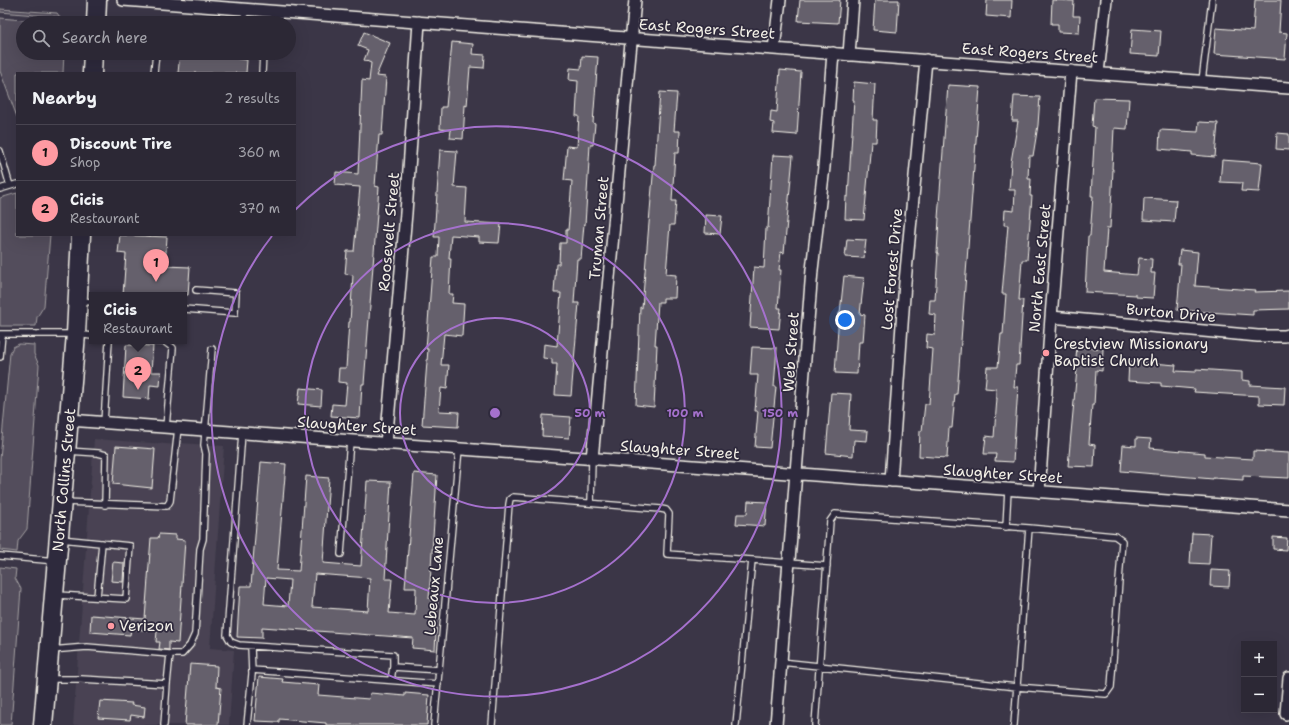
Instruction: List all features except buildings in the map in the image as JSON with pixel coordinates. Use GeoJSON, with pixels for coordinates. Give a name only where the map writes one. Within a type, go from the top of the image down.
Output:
{"type":"FeatureCollection","features":[{"type":"Feature","properties":{"kind":"main road"},"geometry":{"type":"LineString","coordinates":[[96,16],[97,0]]}},
{"type":"Feature","properties":{"kind":"main road"},"geometry":{"type":"LineString","coordinates":[[92,72],[93,60]]}},
{"type":"Feature","properties":{"kind":"main road","name":"North Collins Street"},"geometry":{"type":"LineString","coordinates":[[46,725],[49,650],[69,420],[84,335],[85,301],[81,236]]}},
{"type":"Feature","properties":{"kind":"street","name":"East Rogers Street"},"geometry":{"type":"LineString","coordinates":[[122,0],[1289,88]]}},
{"type":"Feature","properties":{"kind":"street","name":"Truman Street"},"geometry":{"type":"LineString","coordinates":[[592,459],[635,0]]}},
{"type":"Feature","properties":{"kind":"street"},"geometry":{"type":"LineString","coordinates":[[774,49],[780,0]]}},
{"type":"Feature","properties":{"kind":"street"},"geometry":{"type":"LineString","coordinates":[[849,55],[853,0]]}},
{"type":"Feature","properties":{"kind":"street"},"geometry":{"type":"LineString","coordinates":[[1098,73],[1106,0]]}},
{"type":"Feature","properties":{"kind":"street","name":"Roosevelt Street"},"geometry":{"type":"LineString","coordinates":[[386,444],[406,213],[419,22]]}},
{"type":"Feature","properties":{"kind":"street","name":"Web Street"},"geometry":{"type":"LineString","coordinates":[[776,725],[812,270],[824,167],[833,53]]}},
{"type":"Feature","properties":{"kind":"street","name":"Lost Forest Drive"},"geometry":{"type":"LineString","coordinates":[[891,481],[905,282],[926,60]]}},
{"type":"Feature","properties":{"kind":"street","name":"North East Street"},"geometry":{"type":"LineString","coordinates":[[1039,492],[1051,317],[1071,71]]}},
{"type":"Feature","properties":{"kind":"street","name":"Burton Drive"},"geometry":{"type":"LineString","coordinates":[[1051,317],[1258,336],[1289,335]]}},
{"type":"Feature","properties":{"kind":"street","name":"Slaughter Street"},"geometry":{"type":"LineString","coordinates":[[69,420],[1289,510]]}},
{"type":"Feature","properties":{"kind":"street"},"geometry":{"type":"LineString","coordinates":[[1286,714],[1289,678]]}},
{"type":"Feature","properties":{"kind":"lane"},"geometry":{"type":"LineString","coordinates":[[1202,81],[1212,0]]}},
{"type":"Feature","properties":{"kind":"lane"},"geometry":{"type":"LineString","coordinates":[[244,16],[245,9]]}},
{"type":"Feature","properties":{"kind":"lane"},"geometry":{"type":"LineString","coordinates":[[154,72],[155,60]]}},
{"type":"Feature","properties":{"kind":"lane"},"geometry":{"type":"LineString","coordinates":[[262,72],[263,60]]}},
{"type":"Feature","properties":{"kind":"lane"},"geometry":{"type":"LineString","coordinates":[[0,152],[10,186]]}},
{"type":"Feature","properties":{"kind":"lane"},"geometry":{"type":"LineString","coordinates":[[0,189],[16,184]]}},
{"type":"Feature","properties":{"kind":"lane"},"geometry":{"type":"LineString","coordinates":[[187,309],[235,313],[236,293],[196,290]]}},
{"type":"Feature","properties":{"kind":"lane"},"geometry":{"type":"LineString","coordinates":[[0,357],[1,334],[84,335]]}},
{"type":"Feature","properties":{"kind":"lane"},"geometry":{"type":"LineString","coordinates":[[104,423],[109,344]]}},
{"type":"Feature","properties":{"kind":"lane"},"geometry":{"type":"LineString","coordinates":[[166,427],[173,348],[168,344]]}},
{"type":"Feature","properties":{"kind":"lane"},"geometry":{"type":"LineString","coordinates":[[49,650],[87,647],[182,654],[190,646],[195,634],[200,549],[203,539],[205,430],[212,349]]}},
{"type":"Feature","properties":{"kind":"lane"},"geometry":{"type":"LineString","coordinates":[[62,502],[105,505],[167,506],[171,492],[178,428]]}},
{"type":"Feature","properties":{"kind":"lane"},"geometry":{"type":"LineString","coordinates":[[242,433],[227,635],[231,642],[239,646],[393,655],[392,680]]}},
{"type":"Feature","properties":{"kind":"lane"},"geometry":{"type":"LineString","coordinates":[[341,554],[350,441]]}},
{"type":"Feature","properties":{"kind":"lane","name":"Lebeaux Lane"},"geometry":{"type":"LineString","coordinates":[[434,725],[459,449]]}},
{"type":"Feature","properties":{"kind":"lane"},"geometry":{"type":"LineString","coordinates":[[66,451],[106,455],[105,505]]}},
{"type":"Feature","properties":{"kind":"lane"},"geometry":{"type":"LineString","coordinates":[[591,503],[592,459]]}},
{"type":"Feature","properties":{"kind":"lane"},"geometry":{"type":"LineString","coordinates":[[1006,527],[1008,490]]}},
{"type":"Feature","properties":{"kind":"lane"},"geometry":{"type":"LineString","coordinates":[[492,725],[509,504],[510,499],[513,497],[519,496],[666,510],[669,514],[670,520],[667,554],[827,566]]}},
{"type":"Feature","properties":{"kind":"lane"},"geometry":{"type":"LineString","coordinates":[[781,662],[819,667],[1106,694],[1111,687],[1122,542],[1115,536],[1029,528],[835,514],[830,521],[827,566],[819,667],[815,725]]}},
{"type":"Feature","properties":{"kind":"lane"},"geometry":{"type":"LineString","coordinates":[[1014,725],[1029,528]]}},
{"type":"Feature","properties":{"kind":"lane"},"geometry":{"type":"LineString","coordinates":[[54,595],[126,599],[130,546],[59,538]]}},
{"type":"Feature","properties":{"kind":"lane"},"geometry":{"type":"LineString","coordinates":[[97,597],[102,543]]}},
{"type":"Feature","properties":{"kind":"lane"},"geometry":{"type":"LineString","coordinates":[[0,556],[57,561]]}},
{"type":"Feature","properties":{"kind":"lane"},"geometry":{"type":"LineString","coordinates":[[736,725],[752,560]]}},
{"type":"Feature","properties":{"kind":"lane"},"geometry":{"type":"LineString","coordinates":[[247,725],[252,670],[251,646]]}},
{"type":"Feature","properties":{"kind":"lane"},"geometry":{"type":"LineString","coordinates":[[164,725],[170,654]]}},
{"type":"Feature","properties":{"kind":"lane"},"geometry":{"type":"LineString","coordinates":[[393,667],[438,670]]}},
{"type":"Feature","properties":{"kind":"lane"},"geometry":{"type":"LineString","coordinates":[[252,670],[438,684]]}},
{"type":"Feature","properties":{"kind":"lane"},"geometry":{"type":"LineString","coordinates":[[47,679],[81,679],[167,684]]}},
{"type":"Feature","properties":{"kind":"shaded area"},"geometry":{"type":"Polygon","coordinates":[[[0,9],[57,13],[59,16],[48,16],[0,12],[0,9]]]}},
{"type":"Feature","properties":{"kind":"shaded area"},"geometry":{"type":"Polygon","coordinates":[[[0,18],[16,19],[16,60],[64,60],[63,72],[16,72],[16,114],[0,71],[0,18]]]}},
{"type":"Feature","properties":{"kind":"shaded area"},"geometry":{"type":"Polygon","coordinates":[[[16,193],[16,236],[50,236],[44,306],[37,317],[36,326],[0,326],[0,198],[16,193]]]}},
{"type":"Feature","properties":{"kind":"shaded area"},"geometry":{"type":"Polygon","coordinates":[[[19,344],[34,345],[34,354],[39,365],[27,529],[18,541],[17,552],[0,550],[0,459],[10,353],[13,347],[19,344]]]}},
{"type":"Feature","properties":{"kind":"shaded area"},"geometry":{"type":"Polygon","coordinates":[[[94,439],[180,445],[180,443],[224,446],[210,648],[234,650],[229,725],[73,725],[94,439]]]}},
{"type":"Feature","properties":{"kind":"shaded area"},"geometry":{"type":"Polygon","coordinates":[[[0,567],[16,569],[15,578],[21,589],[11,725],[0,725],[0,567]]]}},
{"type":"Feature","properties":{"kind":"place","name":"Discount Tire"},"geometry":{"type":"Point","coordinates":[156,282]}},
{"type":"Feature","properties":{"kind":"place","name":"Crestview Missionary Baptist Church"},"geometry":{"type":"Point","coordinates":[1046,353]}},
{"type":"Feature","properties":{"kind":"place","name":"Cicis"},"geometry":{"type":"Point","coordinates":[138,390]}},
{"type":"Feature","properties":{"kind":"place","name":"Verizon"},"geometry":{"type":"Point","coordinates":[111,626]}}]}
